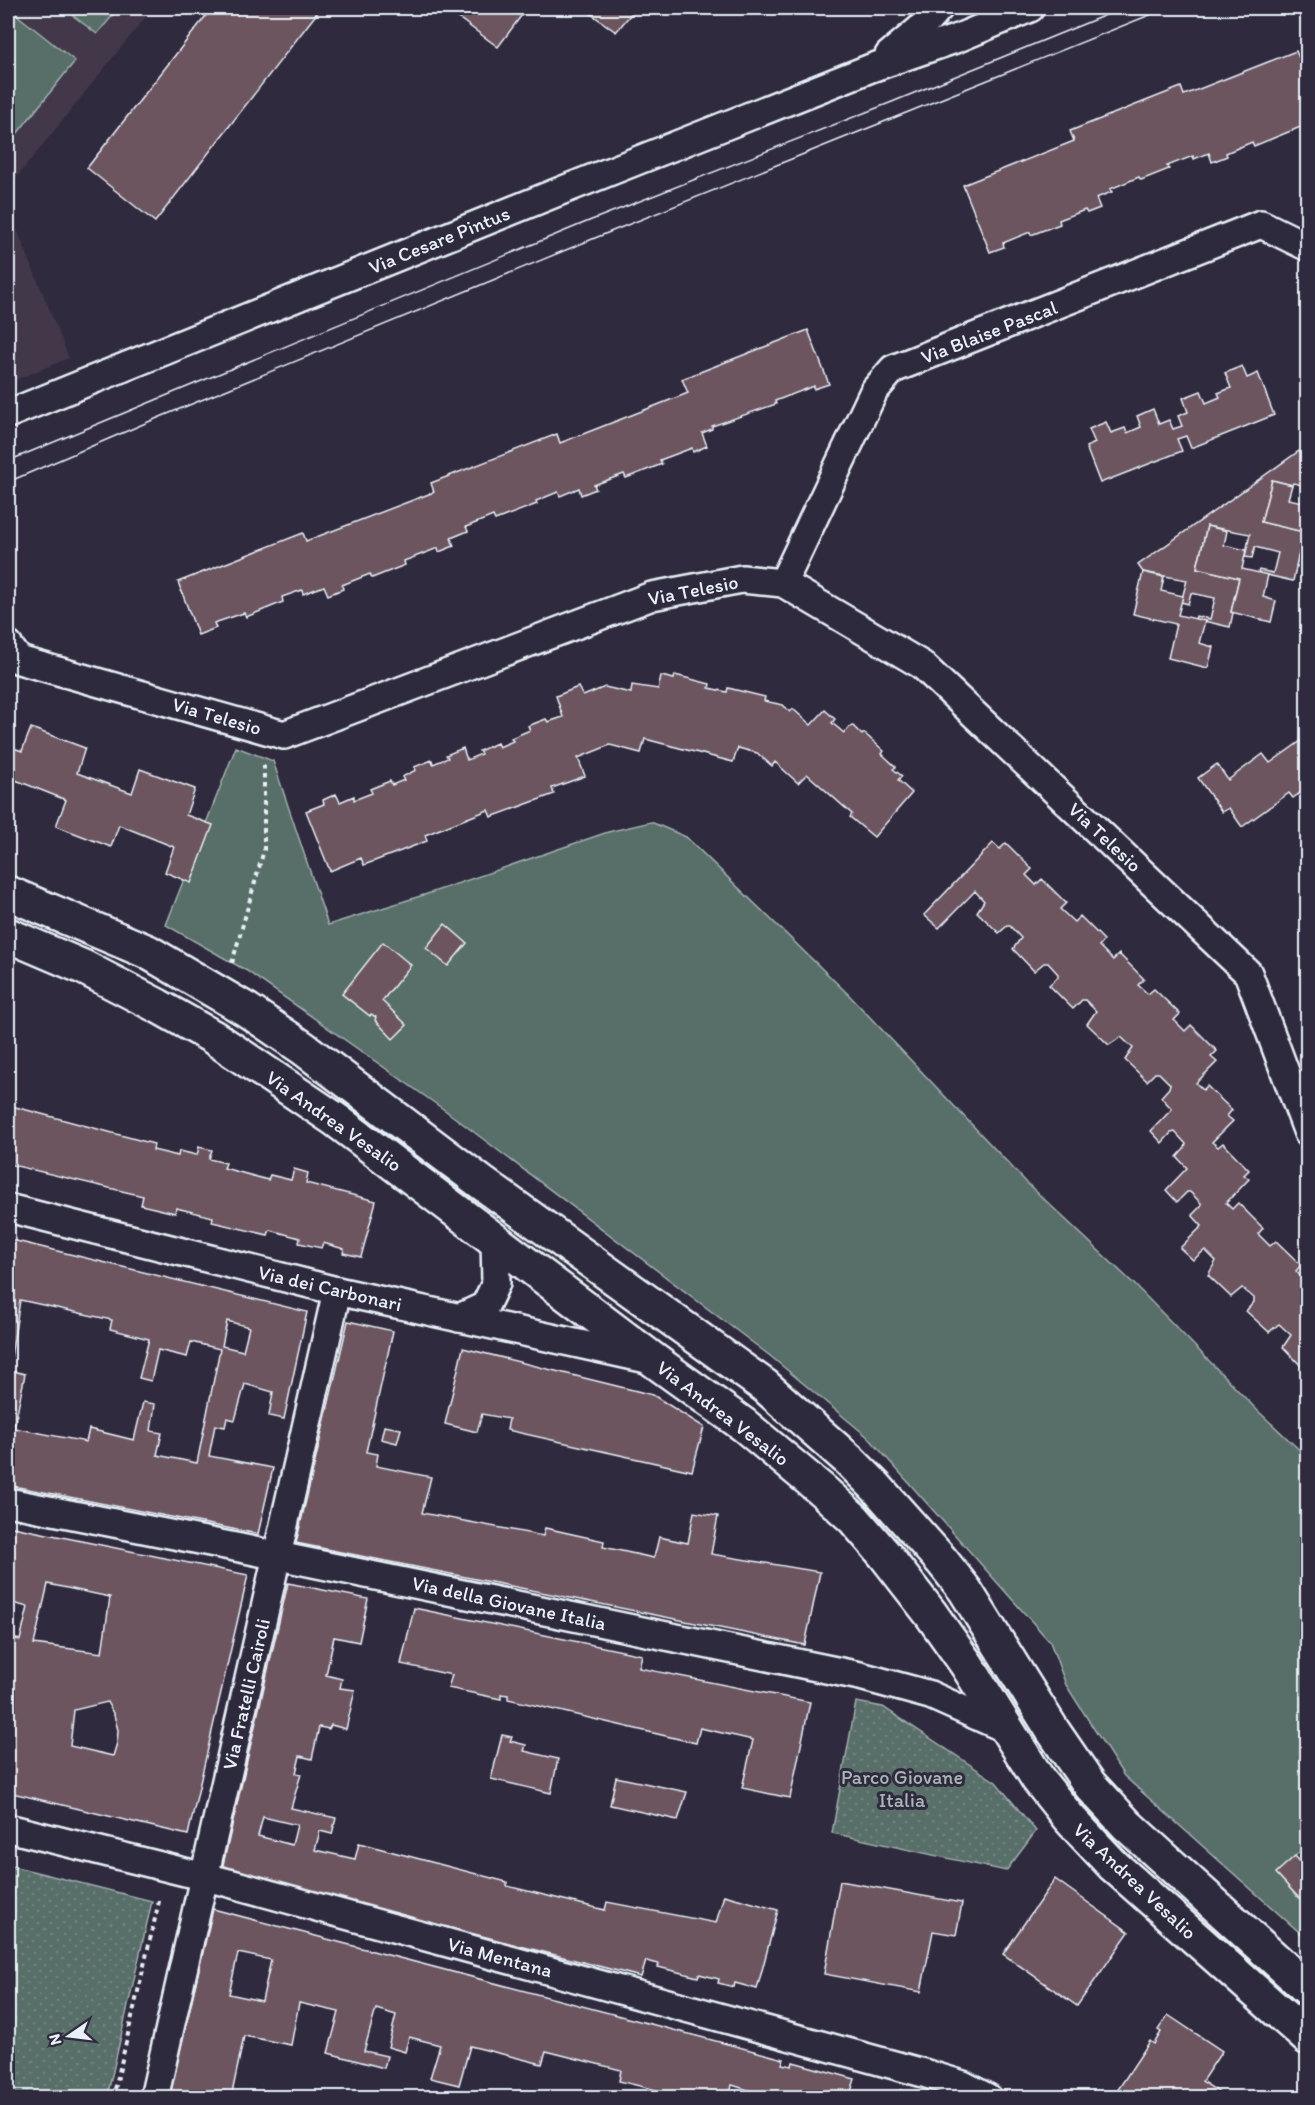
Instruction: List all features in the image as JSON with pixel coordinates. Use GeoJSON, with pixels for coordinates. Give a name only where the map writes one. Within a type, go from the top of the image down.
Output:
{"type":"FeatureCollection","features":[{"type":"Feature","properties":{"kind":"main road","name":"Via Andrea Vesalio"},"geometry":{"type":"LineString","coordinates":[[8,893],[148,952],[247,1010],[303,1048],[482,1183],[765,1386],[850,1461],[942,1561],[965,1590],[1053,1731],[1090,1785],[1127,1825],[1308,1989]]}},
{"type":"Feature","properties":{"kind":"main road","name":"Via Andrea Vesalio"},"geometry":{"type":"LineString","coordinates":[[8,935],[83,967],[213,1037],[336,1120],[655,1361],[744,1425],[854,1519],[885,1555],[967,1665],[1004,1728],[1062,1810],[1113,1865],[1308,2038]]}},
{"type":"Feature","properties":{"kind":"street","name":"Via Cesare Pintus"},"geometry":{"type":"LineString","coordinates":[[871,68],[898,49],[939,8]]}},
{"type":"Feature","properties":{"kind":"street","name":"Via Cesare Pintus"},"geometry":{"type":"LineString","coordinates":[[967,8],[972,14],[983,16],[1028,9]]}},
{"type":"Feature","properties":{"kind":"street","name":"Via Cesare Pintus"},"geometry":{"type":"LineString","coordinates":[[8,414],[871,68],[958,38],[1028,9]]}},
{"type":"Feature","properties":{"kind":"street","name":"Via Blaise Pascal"},"geometry":{"type":"LineString","coordinates":[[783,583],[874,391],[893,369],[1261,225],[1308,247]]}},
{"type":"Feature","properties":{"kind":"street","name":"Via Telesio"},"geometry":{"type":"LineString","coordinates":[[8,645],[20,660],[284,735],[652,596],[742,579],[783,583],[922,664],[1248,973],[1308,1133]]}},
{"type":"Feature","properties":{"kind":"street","name":"Via dei Carbonari"},"geometry":{"type":"LineString","coordinates":[[8,1208],[337,1291],[655,1361]]}},
{"type":"Feature","properties":{"kind":"street"},"geometry":{"type":"LineString","coordinates":[[459,1318],[485,1306],[496,1283],[495,1240]]}},
{"type":"Feature","properties":{"kind":"street","name":"Via Fratelli Cairoli"},"geometry":{"type":"LineString","coordinates":[[154,2097],[337,1291]]}},
{"type":"Feature","properties":{"kind":"street","name":"Via della Giovane Italia"},"geometry":{"type":"LineString","coordinates":[[8,1502],[860,1676],[930,1695],[1004,1728]]}},
{"type":"Feature","properties":{"kind":"street","name":"Via Mentana"},"geometry":{"type":"LineString","coordinates":[[8,1828],[205,1876],[927,2074],[963,2085],[988,2097]]}},
{"type":"Feature","properties":{"kind":"path"},"geometry":{"type":"LineString","coordinates":[[229,972],[264,850],[264,729]]}},
{"type":"Feature","properties":{"kind":"path"},"geometry":{"type":"LineString","coordinates":[[113,2097],[167,1867]]}},
{"type":"Feature","properties":{"kind":"shaded area"},"geometry":{"type":"Polygon","coordinates":[[[8,8],[153,8],[8,188],[8,8]]]}},
{"type":"Feature","properties":{"kind":"shaded area"},"geometry":{"type":"Polygon","coordinates":[[[8,207],[69,358],[8,383],[8,207]]]}},
{"type":"Feature","properties":{"kind":"green space"},"geometry":{"type":"Polygon","coordinates":[[[8,8],[75,61],[8,145],[8,8]]]}},
{"type":"Feature","properties":{"kind":"green space"},"geometry":{"type":"Polygon","coordinates":[[[63,8],[119,8],[97,34],[63,8]]]}},
{"type":"Feature","properties":{"kind":"green space"},"geometry":{"type":"Polygon","coordinates":[[[236,747],[273,761],[328,925],[608,832],[651,822],[686,837],[849,995],[1028,1184],[1134,1284],[1257,1410],[1307,1457],[1307,1845],[1277,1873],[1307,1908],[1307,1939],[1124,1776],[1066,1685],[1050,1642],[869,1438],[769,1355],[446,1111],[247,971],[166,925],[236,747]]]}},
{"type":"Feature","properties":{"kind":"green space","name":"Parco Giovane Italia"},"geometry":{"type":"Polygon","coordinates":[[[856,1702],[883,1707],[996,1782],[1036,1831],[1006,1871],[832,1833],[856,1702]]]}},
{"type":"Feature","properties":{"kind":"green space"},"geometry":{"type":"Polygon","coordinates":[[[8,1865],[152,1901],[107,2097],[8,2097],[8,1865]]]}},
{"type":"Feature","properties":{"kind":"building"},"geometry":{"type":"Polygon","coordinates":[[[212,8],[321,8],[155,222],[87,168],[212,8]]]}},
{"type":"Feature","properties":{"kind":"building"},"geometry":{"type":"Polygon","coordinates":[[[445,8],[527,8],[498,47],[445,8]]]}},
{"type":"Feature","properties":{"kind":"building"},"geometry":{"type":"Polygon","coordinates":[[[583,8],[636,8],[616,32],[583,8]]]}},
{"type":"Feature","properties":{"kind":"building"},"geometry":{"type":"Polygon","coordinates":[[[1296,51],[1300,60],[1308,57],[1308,124],[1254,146],[1252,142],[1212,162],[1209,153],[1194,159],[1193,156],[1167,166],[1169,169],[1141,180],[1139,177],[1110,189],[1112,192],[1096,198],[1100,208],[1087,213],[1085,210],[1059,220],[1060,224],[1031,235],[1030,232],[1003,243],[1004,247],[990,252],[963,185],[1074,141],[1070,131],[1181,87],[1184,95],[1296,51]]]}},
{"type":"Feature","properties":{"kind":"building"},"geometry":{"type":"Polygon","coordinates":[[[808,330],[829,384],[814,389],[814,386],[775,401],[776,404],[712,426],[712,429],[702,433],[707,446],[693,452],[692,448],[660,460],[662,464],[626,478],[624,474],[594,485],[596,489],[581,495],[579,488],[560,496],[558,492],[536,501],[537,504],[495,520],[493,516],[466,527],[468,531],[451,538],[454,546],[439,552],[438,548],[404,561],[405,565],[372,578],[370,574],[342,585],[343,589],[328,595],[324,586],[303,594],[302,590],[282,597],[283,602],[246,617],[244,613],[214,623],[216,628],[198,635],[178,582],[303,533],[306,541],[434,492],[431,483],[557,434],[560,443],[688,393],[682,379],[808,330]]]}},
{"type":"Feature","properties":{"kind":"building"},"geometry":{"type":"Polygon","coordinates":[[[1242,366],[1247,378],[1258,373],[1274,415],[1191,448],[1186,436],[1177,439],[1182,451],[1100,483],[1086,447],[1095,443],[1089,429],[1106,422],[1111,433],[1125,428],[1127,433],[1141,427],[1137,416],[1153,409],[1159,424],[1169,420],[1173,429],[1182,426],[1178,416],[1188,412],[1183,398],[1201,391],[1206,403],[1220,397],[1218,393],[1231,388],[1225,373],[1242,366]]]}},
{"type":"Feature","properties":{"kind":"building"},"geometry":{"type":"Polygon","coordinates":[[[1299,451],[1308,462],[1308,486],[1272,480],[1261,522],[1304,532],[1293,581],[1258,573],[1259,570],[1273,573],[1278,553],[1255,547],[1252,558],[1245,557],[1250,534],[1207,526],[1197,568],[1239,578],[1230,627],[1195,619],[1196,616],[1210,619],[1215,598],[1191,593],[1188,604],[1181,602],[1187,580],[1143,572],[1138,565],[1299,451]]]}},
{"type":"Feature","properties":{"kind":"building"},"geometry":{"type":"Polygon","coordinates":[[[1272,480],[1292,485],[1288,499],[1308,503],[1308,569],[1296,566],[1304,532],[1261,522],[1272,480]]]}},
{"type":"Feature","properties":{"kind":"building"},"geometry":{"type":"Polygon","coordinates":[[[1207,526],[1227,531],[1224,545],[1246,550],[1242,569],[1268,575],[1263,597],[1276,601],[1271,622],[1231,612],[1239,578],[1197,568],[1207,526]]]}},
{"type":"Feature","properties":{"kind":"building"},"geometry":{"type":"Polygon","coordinates":[[[1143,572],[1164,577],[1161,591],[1183,596],[1178,615],[1205,621],[1199,643],[1213,647],[1208,668],[1168,658],[1176,624],[1133,614],[1143,572]]]}},
{"type":"Feature","properties":{"kind":"building"},"geometry":{"type":"Polygon","coordinates":[[[675,675],[710,684],[709,688],[727,692],[728,688],[765,697],[764,701],[783,705],[790,712],[793,709],[811,725],[825,710],[835,719],[832,723],[844,733],[852,725],[884,751],[882,754],[896,767],[893,769],[902,776],[898,780],[912,793],[874,837],[850,817],[852,814],[807,774],[798,783],[775,762],[772,766],[757,753],[738,748],[733,762],[645,739],[641,753],[610,745],[578,758],[585,776],[552,788],[554,794],[491,817],[488,810],[425,835],[427,841],[364,865],[361,858],[330,871],[306,811],[324,804],[323,800],[336,794],[340,802],[354,796],[354,800],[372,793],[370,789],[390,781],[392,785],[404,780],[402,777],[416,770],[414,767],[432,760],[433,764],[448,758],[446,755],[463,748],[467,760],[481,754],[479,751],[497,743],[499,747],[513,741],[511,738],[530,730],[528,726],[546,719],[548,722],[563,717],[556,696],[578,687],[583,696],[605,687],[631,693],[632,685],[658,689],[661,676],[674,679],[675,675]]]}},
{"type":"Feature","properties":{"kind":"building"},"geometry":{"type":"Polygon","coordinates":[[[31,728],[85,748],[77,773],[132,793],[140,769],[195,789],[186,815],[213,825],[191,883],[165,872],[174,847],[119,825],[111,847],[56,826],[66,800],[13,779],[8,792],[8,746],[22,751],[31,728]]]}},
{"type":"Feature","properties":{"kind":"building"},"geometry":{"type":"Polygon","coordinates":[[[1308,736],[1308,787],[1293,798],[1289,793],[1242,827],[1229,808],[1222,812],[1198,778],[1217,764],[1228,780],[1263,754],[1270,763],[1308,736]]]}},
{"type":"Feature","properties":{"kind":"building"},"geometry":{"type":"Polygon","coordinates":[[[993,843],[1000,849],[1006,843],[1032,869],[1026,875],[1036,885],[1042,879],[1066,903],[1060,909],[1074,922],[1080,916],[1104,940],[1099,946],[1113,960],[1119,954],[1144,979],[1138,985],[1148,994],[1154,989],[1180,1014],[1174,1020],[1185,1031],[1191,1025],[1217,1051],[1211,1057],[1217,1062],[1196,1083],[1203,1090],[1207,1086],[1232,1110],[1227,1116],[1233,1121],[1212,1142],[1218,1147],[1223,1143],[1249,1170],[1244,1175],[1249,1179],[1226,1203],[1232,1209],[1238,1203],[1263,1228],[1258,1234],[1270,1246],[1276,1241],[1301,1265],[1296,1271],[1306,1282],[1308,1280],[1308,1368],[1305,1370],[1283,1347],[1291,1335],[1279,1324],[1269,1332],[1246,1311],[1254,1302],[1254,1298],[1242,1288],[1231,1297],[1208,1275],[1216,1261],[1205,1250],[1193,1260],[1180,1248],[1202,1226],[1192,1215],[1201,1203],[1190,1192],[1187,1192],[1177,1202],[1166,1190],[1187,1168],[1177,1157],[1186,1144],[1175,1132],[1171,1133],[1162,1143],[1151,1131],[1172,1109],[1161,1097],[1170,1084],[1159,1073],[1155,1073],[1147,1081],[1125,1060],[1133,1048],[1121,1037],[1109,1045],[1087,1024],[1096,1011],[1085,1000],[1073,1009],[1049,985],[1058,977],[1058,974],[1048,963],[1044,963],[1034,971],[1013,949],[1021,938],[1010,926],[999,933],[977,912],[984,901],[975,891],[939,928],[924,915],[993,843]]]}},
{"type":"Feature","properties":{"kind":"building"},"geometry":{"type":"Polygon","coordinates":[[[445,924],[467,943],[448,966],[426,948],[445,924]]]}},
{"type":"Feature","properties":{"kind":"building"},"geometry":{"type":"Polygon","coordinates":[[[383,942],[411,965],[382,1001],[407,1025],[393,1039],[375,1020],[376,1017],[371,1014],[370,1016],[342,994],[383,942]]]}},
{"type":"Feature","properties":{"kind":"building"},"geometry":{"type":"Polygon","coordinates":[[[8,1105],[154,1144],[153,1150],[178,1156],[179,1151],[197,1155],[199,1147],[212,1150],[209,1159],[226,1163],[224,1168],[268,1180],[270,1175],[291,1180],[294,1169],[308,1173],[306,1183],[376,1201],[361,1257],[343,1253],[344,1249],[323,1243],[321,1248],[299,1243],[300,1238],[270,1230],[268,1235],[212,1222],[213,1217],[176,1208],[175,1213],[141,1205],[143,1196],[8,1164],[8,1105]]]}},
{"type":"Feature","properties":{"kind":"building"},"geometry":{"type":"Polygon","coordinates":[[[8,1239],[307,1312],[284,1419],[269,1416],[273,1392],[245,1384],[235,1420],[227,1418],[225,1427],[215,1425],[209,1456],[273,1468],[258,1534],[8,1485],[8,1239]],[[20,1300],[9,1370],[25,1374],[14,1428],[86,1442],[89,1429],[134,1440],[143,1402],[155,1404],[151,1431],[162,1433],[157,1455],[197,1463],[220,1349],[191,1342],[187,1357],[158,1350],[151,1381],[139,1378],[149,1339],[110,1329],[112,1320],[20,1300]],[[227,1321],[222,1346],[243,1351],[249,1327],[227,1321]]]}},
{"type":"Feature","properties":{"kind":"building"},"geometry":{"type":"Polygon","coordinates":[[[348,1321],[393,1331],[366,1452],[378,1454],[376,1466],[431,1477],[422,1513],[543,1536],[545,1528],[604,1541],[603,1547],[654,1558],[659,1537],[688,1543],[694,1512],[718,1516],[711,1554],[820,1572],[805,1645],[296,1543],[348,1321]]]}},
{"type":"Feature","properties":{"kind":"building"},"geometry":{"type":"Polygon","coordinates":[[[463,1348],[653,1395],[704,1427],[692,1471],[507,1430],[509,1419],[482,1414],[477,1432],[445,1424],[463,1348]]]}},
{"type":"Feature","properties":{"kind":"building"},"geometry":{"type":"Polygon","coordinates":[[[384,1426],[401,1429],[397,1443],[381,1439],[384,1426]]]}},
{"type":"Feature","properties":{"kind":"building"},"geometry":{"type":"Polygon","coordinates":[[[8,1526],[248,1575],[188,1835],[8,1792],[8,1637],[20,1640],[28,1607],[8,1602],[8,1526]],[[48,1584],[34,1644],[102,1653],[110,1597],[48,1584]],[[107,1702],[74,1710],[70,1746],[113,1756],[118,1730],[107,1702]]]}},
{"type":"Feature","properties":{"kind":"building"},"geometry":{"type":"Polygon","coordinates":[[[288,1583],[368,1599],[359,1642],[334,1637],[326,1675],[342,1679],[340,1688],[355,1690],[346,1729],[331,1725],[329,1729],[319,1727],[312,1759],[300,1756],[296,1773],[301,1774],[291,1808],[336,1818],[332,1834],[320,1831],[315,1850],[355,1859],[359,1843],[507,1882],[507,1886],[605,1910],[607,1902],[716,1923],[724,1895],[778,1910],[757,1989],[735,1983],[734,1987],[718,1983],[719,1979],[699,1974],[698,1977],[658,1967],[659,1964],[646,1961],[641,1977],[222,1869],[288,1583]],[[263,1817],[258,1836],[292,1845],[297,1825],[263,1817]]]}},
{"type":"Feature","properties":{"kind":"building"},"geometry":{"type":"Polygon","coordinates":[[[414,1608],[642,1655],[639,1668],[810,1702],[790,1798],[742,1788],[753,1740],[700,1728],[696,1743],[508,1699],[508,1695],[501,1694],[501,1699],[448,1688],[452,1675],[401,1664],[414,1608]]]}},
{"type":"Feature","properties":{"kind":"building"},"geometry":{"type":"Polygon","coordinates":[[[502,1735],[512,1737],[510,1741],[526,1745],[524,1751],[558,1759],[551,1793],[491,1779],[502,1735]]]}},
{"type":"Feature","properties":{"kind":"building"},"geometry":{"type":"Polygon","coordinates":[[[616,1777],[687,1792],[678,1820],[610,1805],[616,1777]]]}},
{"type":"Feature","properties":{"kind":"building"},"geometry":{"type":"Polygon","coordinates":[[[1295,1856],[1308,1870],[1308,1908],[1276,1873],[1295,1856]]]}},
{"type":"Feature","properties":{"kind":"building"},"geometry":{"type":"Polygon","coordinates":[[[1055,1879],[1129,1932],[1077,2006],[1003,1954],[1055,1879]]]}},
{"type":"Feature","properties":{"kind":"building"},"geometry":{"type":"Polygon","coordinates":[[[840,1881],[962,1903],[956,1935],[933,1931],[921,1992],[824,1974],[840,1881]]]}},
{"type":"Feature","properties":{"kind":"building"},"geometry":{"type":"Polygon","coordinates":[[[213,1909],[784,2059],[782,2064],[792,2066],[793,2062],[855,2079],[849,2098],[756,2098],[758,2093],[732,2085],[729,2098],[689,2098],[619,2081],[621,2070],[546,2051],[542,2064],[470,2046],[459,2085],[430,2078],[440,2045],[409,2037],[405,2052],[388,2047],[396,2015],[376,2009],[364,2051],[387,2056],[384,2068],[328,2053],[339,2012],[299,2003],[291,2045],[244,2036],[231,2098],[169,2098],[213,1909]],[[238,1953],[229,1994],[262,2001],[271,1960],[238,1953]]]}},
{"type":"Feature","properties":{"kind":"building"},"geometry":{"type":"Polygon","coordinates":[[[1168,2015],[1222,2051],[1202,2081],[1224,2096],[1223,2098],[1127,2098],[1117,2091],[1150,2041],[1154,2044],[1161,2032],[1158,2030],[1168,2015]]]}},
{"type":"Feature","properties":{"kind":"building"},"geometry":{"type":"Polygon","coordinates":[[[900,2090],[931,2098],[898,2098],[900,2090]]]}},
{"type":"Feature","properties":{"kind":"tram line"},"geometry":{"type":"LineString","coordinates":[[8,461],[589,221],[1123,8]]}},
{"type":"Feature","properties":{"kind":"tram line"},"geometry":{"type":"LineString","coordinates":[[8,482],[595,238],[1167,8]]}}]}
